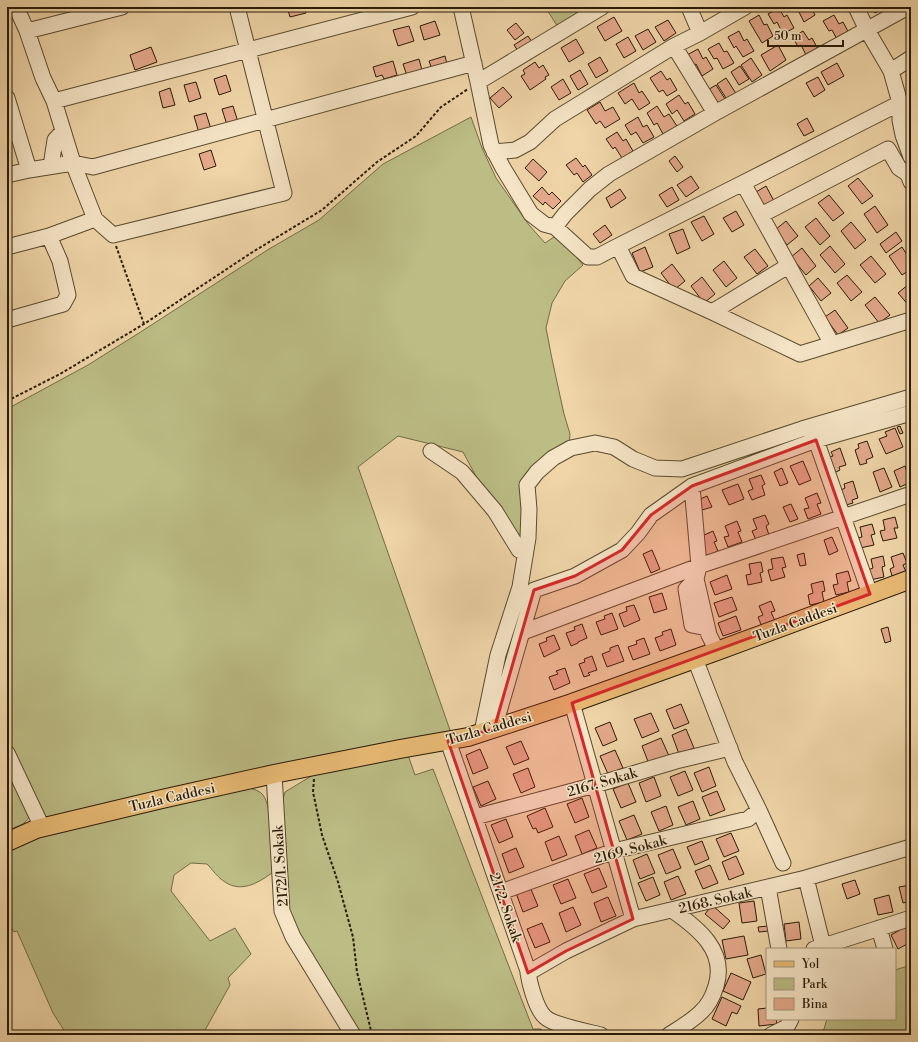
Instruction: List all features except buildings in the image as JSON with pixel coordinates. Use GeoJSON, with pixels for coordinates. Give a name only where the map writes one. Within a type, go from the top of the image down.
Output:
{"type":"FeatureCollection","features":[{"type":"Feature","properties":{"kind":"main road","name":"Tuzla Caddesi"},"geometry":{"type":"LineString","coordinates":[[7,842],[42,827],[162,799],[274,774],[468,737],[572,703],[911,579]]}},
{"type":"Feature","properties":{"kind":"street"},"geometry":{"type":"LineString","coordinates":[[16,7],[27,31],[43,78],[54,101],[73,164],[95,219],[113,236],[284,193],[237,7]]}},
{"type":"Feature","properties":{"kind":"street"},"geometry":{"type":"LineString","coordinates":[[27,31],[122,7]]}},
{"type":"Feature","properties":{"kind":"street"},"geometry":{"type":"LineString","coordinates":[[54,101],[412,7]]}},
{"type":"Feature","properties":{"kind":"street"},"geometry":{"type":"LineString","coordinates":[[461,7],[491,145],[494,152],[532,214],[544,224],[556,227],[588,257],[597,258],[743,183],[904,110]]}},
{"type":"Feature","properties":{"kind":"street"},"geometry":{"type":"LineString","coordinates":[[478,82],[602,7]]}},
{"type":"Feature","properties":{"kind":"street"},"geometry":{"type":"LineString","coordinates":[[689,7],[700,33]]}},
{"type":"Feature","properties":{"kind":"street"},"geometry":{"type":"LineString","coordinates":[[494,152],[515,150],[530,142],[555,119],[674,46],[700,33],[725,12],[745,7]]}},
{"type":"Feature","properties":{"kind":"street"},"geometry":{"type":"LineString","coordinates":[[856,7],[867,30],[891,70],[904,110],[900,120],[903,135],[911,157]]}},
{"type":"Feature","properties":{"kind":"street"},"geometry":{"type":"LineString","coordinates":[[556,227],[565,214],[590,189],[609,174],[715,113],[908,7]]}},
{"type":"Feature","properties":{"kind":"street"},"geometry":{"type":"LineString","coordinates":[[674,46],[715,113]]}},
{"type":"Feature","properties":{"kind":"street"},"geometry":{"type":"LineString","coordinates":[[891,70],[911,58]]}},
{"type":"Feature","properties":{"kind":"street"},"geometry":{"type":"LineString","coordinates":[[7,175],[51,166],[73,164],[93,167],[474,63]]}},
{"type":"Feature","properties":{"kind":"street"},"geometry":{"type":"LineString","coordinates":[[7,98],[29,170]]}},
{"type":"Feature","properties":{"kind":"street"},"geometry":{"type":"LineString","coordinates":[[51,166],[55,140],[63,131]]}},
{"type":"Feature","properties":{"kind":"street"},"geometry":{"type":"LineString","coordinates":[[761,215],[888,149],[899,168],[910,174]]}},
{"type":"Feature","properties":{"kind":"street"},"geometry":{"type":"LineString","coordinates":[[743,183],[832,344]]}},
{"type":"Feature","properties":{"kind":"street"},"geometry":{"type":"LineString","coordinates":[[7,246],[49,236],[95,219]]}},
{"type":"Feature","properties":{"kind":"street"},"geometry":{"type":"LineString","coordinates":[[7,320],[63,304],[68,295],[60,261],[49,236]]}},
{"type":"Feature","properties":{"kind":"street"},"geometry":{"type":"LineString","coordinates":[[618,246],[633,276],[800,354],[911,320]]}},
{"type":"Feature","properties":{"kind":"street"},"geometry":{"type":"LineString","coordinates":[[712,312],[788,266]]}},
{"type":"Feature","properties":{"kind":"street"},"geometry":{"type":"LineString","coordinates":[[488,731],[498,655],[520,587],[528,538],[529,509],[527,485],[537,472],[554,458],[571,448],[595,442],[614,447],[633,459],[655,468],[682,469],[802,429],[911,397]]}},
{"type":"Feature","properties":{"kind":"street"},"geometry":{"type":"LineString","coordinates":[[488,731],[523,632],[534,590],[575,576],[622,550],[638,533],[651,515],[692,486],[816,440],[911,413]]}},
{"type":"Feature","properties":{"kind":"street"},"geometry":{"type":"LineString","coordinates":[[816,440],[870,594]]}},
{"type":"Feature","properties":{"kind":"street"},"geometry":{"type":"LineString","coordinates":[[431,451],[462,472],[495,511],[519,550],[525,553]]}},
{"type":"Feature","properties":{"kind":"street"},"geometry":{"type":"LineString","coordinates":[[692,486],[698,573],[709,635],[717,651]]}},
{"type":"Feature","properties":{"kind":"street"},"geometry":{"type":"LineString","coordinates":[[523,632],[698,573],[911,494]]}},
{"type":"Feature","properties":{"kind":"street"},"geometry":{"type":"LineString","coordinates":[[695,659],[735,762],[783,863]]}},
{"type":"Feature","properties":{"kind":"street"},"geometry":{"type":"LineString","coordinates":[[572,703],[633,919]]}},
{"type":"Feature","properties":{"kind":"street","name":"2172. Sokak"},"geometry":{"type":"LineString","coordinates":[[448,741],[501,892],[541,1013],[546,1018],[554,1022],[601,1035]]}},
{"type":"Feature","properties":{"kind":"street","name":"2167. Sokak"},"geometry":{"type":"LineString","coordinates":[[475,817],[595,785],[676,761],[730,748]]}},
{"type":"Feature","properties":{"kind":"street"},"geometry":{"type":"LineString","coordinates":[[7,753],[42,827]]}},
{"type":"Feature","properties":{"kind":"street","name":"2172/1. Sokak"},"geometry":{"type":"LineString","coordinates":[[274,774],[282,911],[293,937],[353,1035]]}},
{"type":"Feature","properties":{"kind":"street","name":"2169. Sokak"},"geometry":{"type":"LineString","coordinates":[[501,892],[614,851],[744,820],[753,816],[759,810]]}},
{"type":"Feature","properties":{"kind":"street","name":"2168. Sokak"},"geometry":{"type":"LineString","coordinates":[[528,973],[566,951],[633,919],[806,878],[911,847]]}},
{"type":"Feature","properties":{"kind":"street"},"geometry":{"type":"LineString","coordinates":[[806,878],[818,948],[911,918]]}},
{"type":"Feature","properties":{"kind":"street"},"geometry":{"type":"LineString","coordinates":[[768,887],[779,948]]}},
{"type":"Feature","properties":{"kind":"street"},"geometry":{"type":"LineString","coordinates":[[669,1035],[696,1017],[702,1011],[708,1003],[719,976],[718,963],[714,950],[706,937],[691,923],[672,910]]}},
{"type":"Feature","properties":{"kind":"street"},"geometry":{"type":"LineString","coordinates":[[879,928],[885,948]]}},
{"type":"Feature","properties":{"kind":"street"},"geometry":{"type":"LineString","coordinates":[[771,1035],[787,1027],[790,1020]]}},
{"type":"Feature","properties":{"kind":"path"},"geometry":{"type":"LineString","coordinates":[[7,401],[60,374],[144,324],[251,253],[322,210],[377,162],[416,136],[441,107],[478,82]]}},
{"type":"Feature","properties":{"kind":"path"},"geometry":{"type":"LineString","coordinates":[[113,236],[144,324]]}},
{"type":"Feature","properties":{"kind":"path"},"geometry":{"type":"LineString","coordinates":[[314,766],[313,792],[322,835],[338,882],[353,937],[357,972],[372,1035]]}},
{"type":"Feature","properties":{"kind":"highlighted area"},"geometry":{"type":"Polygon","coordinates":[[[816,440],[870,594],[572,703],[633,919],[566,951],[528,973],[448,741],[494,729],[534,590],[575,576],[622,550],[651,515],[692,486],[816,440]]]}},
{"type":"Feature","properties":{"kind":"green space"},"geometry":{"type":"Polygon","coordinates":[[[545,7],[594,7],[560,30],[545,7]]]}},
{"type":"Feature","properties":{"kind":"green space"},"geometry":{"type":"Polygon","coordinates":[[[471,117],[482,148],[496,178],[529,225],[545,243],[554,237],[566,244],[583,265],[565,281],[552,303],[546,328],[564,414],[570,434],[569,446],[528,486],[524,544],[478,480],[463,452],[398,436],[358,467],[451,733],[422,736],[44,818],[7,746],[7,409],[88,365],[269,249],[319,220],[383,164],[471,117]]]}},
{"type":"Feature","properties":{"kind":"green space"},"geometry":{"type":"Polygon","coordinates":[[[408,755],[415,775],[433,769],[533,1029],[541,1029],[543,1035],[357,1034],[312,965],[286,904],[281,806],[285,792],[313,775],[408,755]]]}},
{"type":"Feature","properties":{"kind":"green space"},"geometry":{"type":"Polygon","coordinates":[[[7,761],[29,817],[23,824],[7,830],[7,761]]]}},
{"type":"Feature","properties":{"kind":"green space"},"geometry":{"type":"Polygon","coordinates":[[[249,788],[260,792],[263,795],[269,809],[276,870],[252,885],[238,887],[222,880],[207,864],[191,863],[174,875],[171,891],[210,941],[235,928],[251,954],[228,978],[230,985],[204,1032],[200,1035],[67,1035],[53,1013],[17,931],[14,932],[7,921],[7,847],[30,838],[249,788]]]}},
{"type":"Feature","properties":{"kind":"green space"},"geometry":{"type":"Polygon","coordinates":[[[911,965],[911,1035],[818,1035],[824,1029],[827,1020],[896,1020],[896,970],[911,965]]]}}]}
